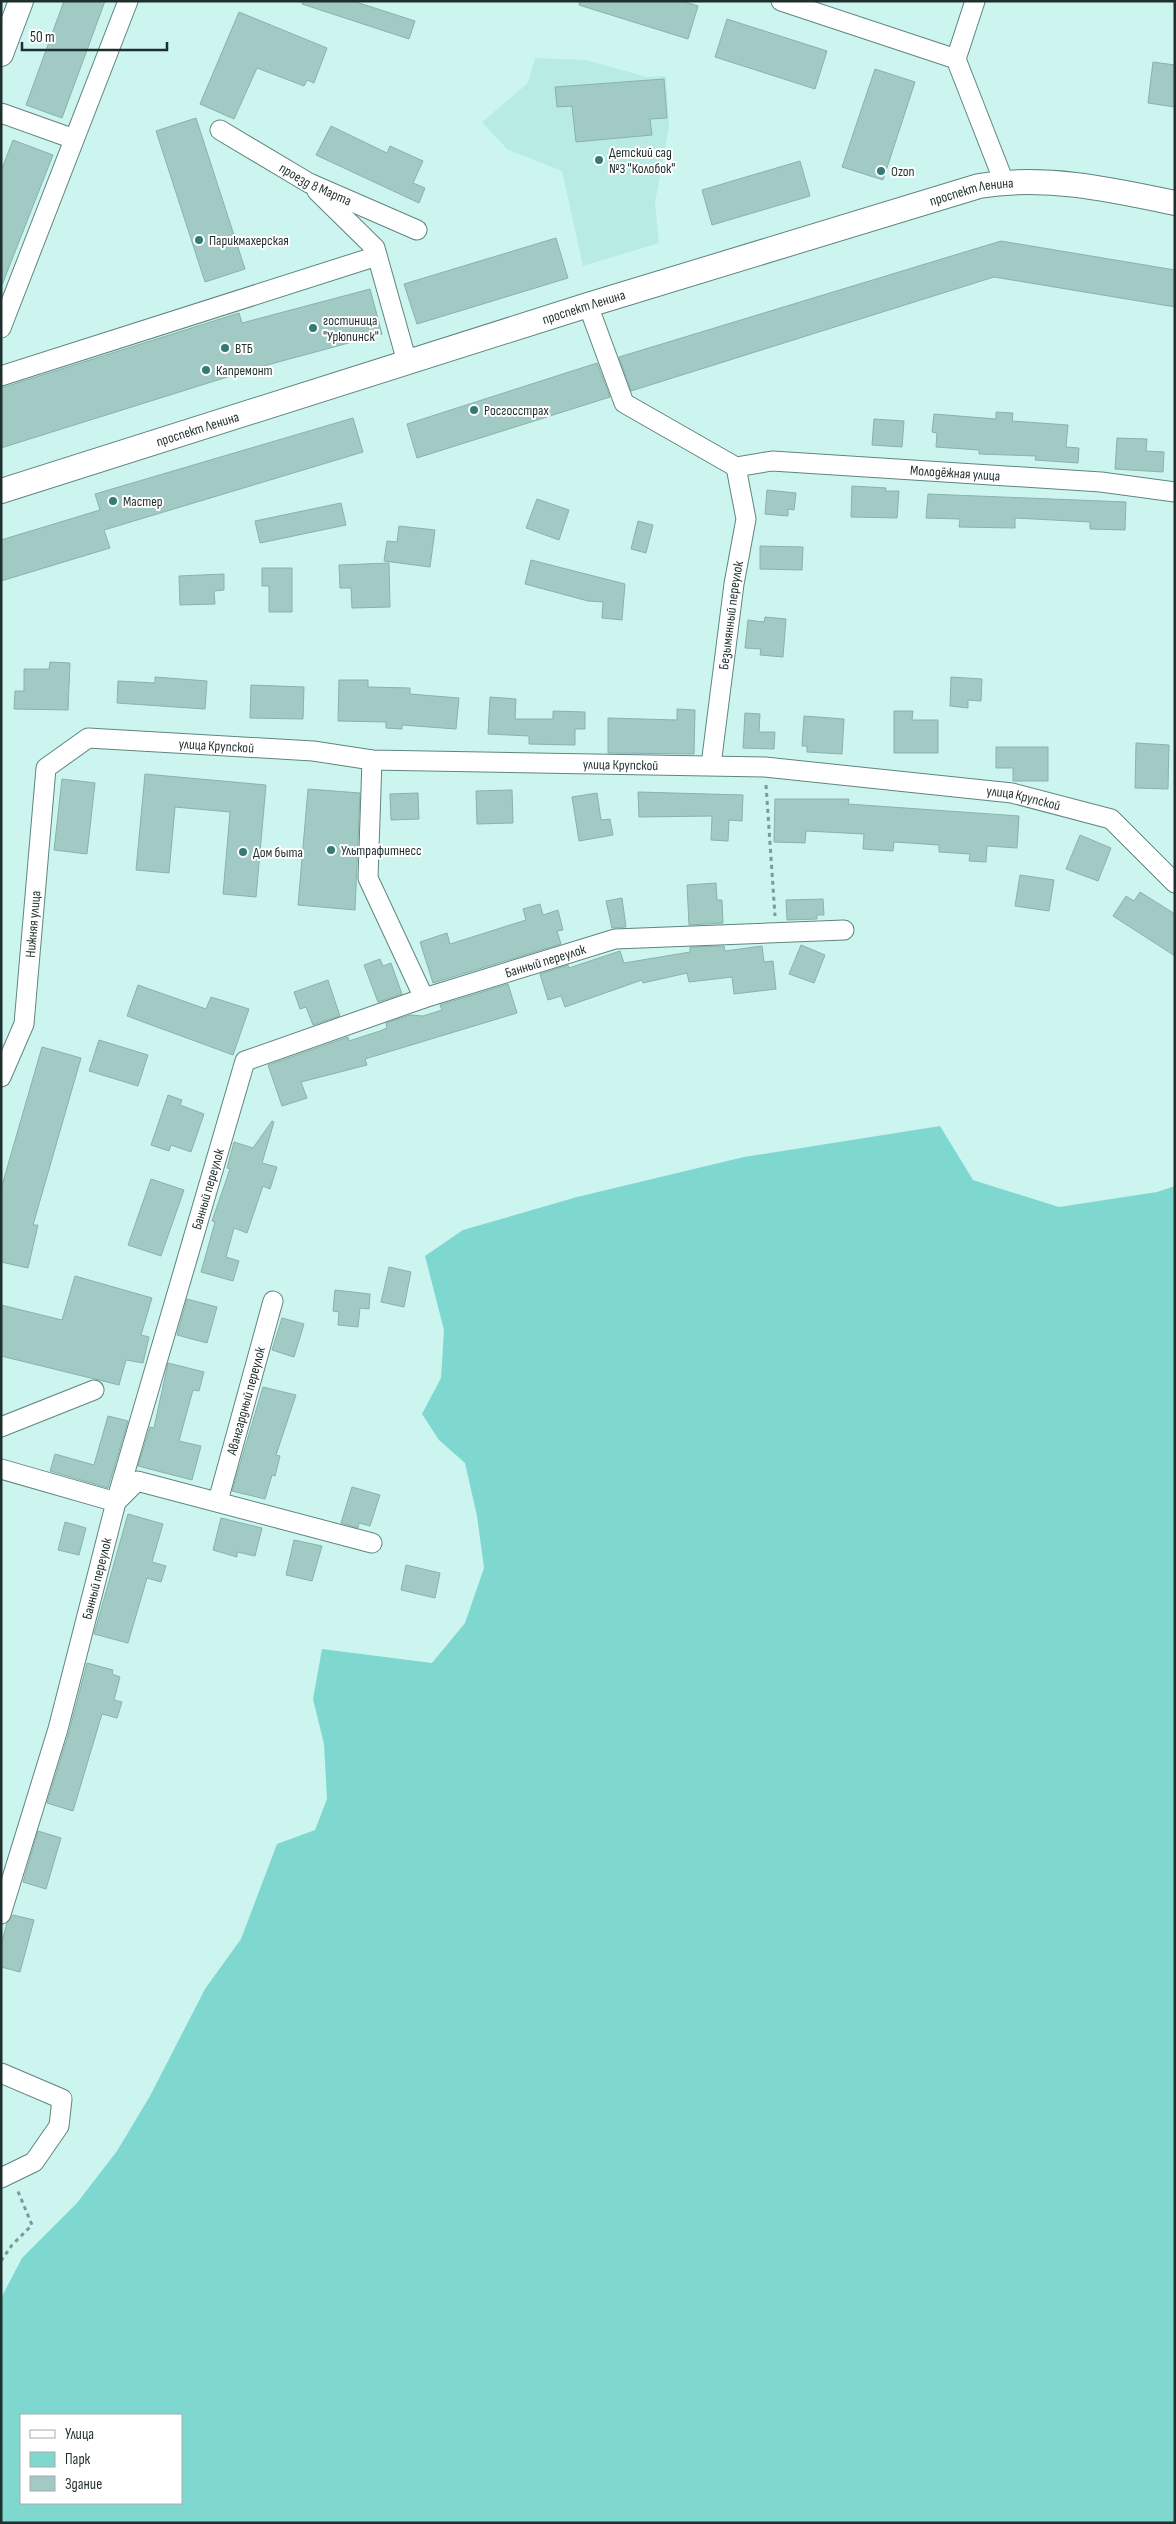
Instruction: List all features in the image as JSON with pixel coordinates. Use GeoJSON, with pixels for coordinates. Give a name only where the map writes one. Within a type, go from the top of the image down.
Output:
{"type":"FeatureCollection","features":[{"type":"Feature","properties":{"kind":"main road"},"geometry":{"type":"LineString","coordinates":[[1,54],[21,1]]}},
{"type":"Feature","properties":{"kind":"main road","name":"проспект Ленина"},"geometry":{"type":"LineString","coordinates":[[1,491],[930,199],[1004,182],[1038,181],[1078,185],[1175,203]]}},
{"type":"Feature","properties":{"kind":"street"},"geometry":{"type":"LineString","coordinates":[[1,328],[128,1]]}},
{"type":"Feature","properties":{"kind":"street"},"geometry":{"type":"LineString","coordinates":[[781,1],[956,59]]}},
{"type":"Feature","properties":{"kind":"street"},"geometry":{"type":"LineString","coordinates":[[975,1],[956,59],[1004,182]]}},
{"type":"Feature","properties":{"kind":"street"},"geometry":{"type":"LineString","coordinates":[[1,113],[74,139]]}},
{"type":"Feature","properties":{"kind":"street","name":"проезд 8 Марта"},"geometry":{"type":"LineString","coordinates":[[220,130],[309,183],[417,230]]}},
{"type":"Feature","properties":{"kind":"street"},"geometry":{"type":"LineString","coordinates":[[309,183],[375,248],[407,362]]}},
{"type":"Feature","properties":{"kind":"street"},"geometry":{"type":"LineString","coordinates":[[1,376],[377,256]]}},
{"type":"Feature","properties":{"kind":"street"},"geometry":{"type":"LineString","coordinates":[[588,306],[624,403],[736,467]]}},
{"type":"Feature","properties":{"kind":"street","name":"Молодёжная улица"},"geometry":{"type":"LineString","coordinates":[[736,467],[772,461],[1101,482],[1175,492]]}},
{"type":"Feature","properties":{"kind":"street","name":"Безымянный переулок"},"geometry":{"type":"LineString","coordinates":[[711,765],[734,584],[746,519],[736,467]]}},
{"type":"Feature","properties":{"kind":"street","name":"улица Крупской"},"geometry":{"type":"LineString","coordinates":[[46,768],[88,738],[313,751],[372,760],[765,767],[1012,792],[1111,819],[1175,883]]}},
{"type":"Feature","properties":{"kind":"street"},"geometry":{"type":"LineString","coordinates":[[372,760],[368,878],[424,998]]}},
{"type":"Feature","properties":{"kind":"street","name":"Нижняя улица"},"geometry":{"type":"LineString","coordinates":[[1,1077],[24,1024],[46,768]]}},
{"type":"Feature","properties":{"kind":"street","name":"Банный переулок"},"geometry":{"type":"LineString","coordinates":[[1,1914],[58,1729],[116,1502],[245,1061],[424,998],[615,939],[776,931],[844,930]]}},
{"type":"Feature","properties":{"kind":"street","name":"Авангардный переулок"},"geometry":{"type":"LineString","coordinates":[[218,1501],[273,1301]]}},
{"type":"Feature","properties":{"kind":"street"},"geometry":{"type":"LineString","coordinates":[[1,1427],[94,1390]]}},
{"type":"Feature","properties":{"kind":"street"},"geometry":{"type":"LineString","coordinates":[[1,1469],[116,1502],[137,1481],[372,1543]]}},
{"type":"Feature","properties":{"kind":"street"},"geometry":{"type":"LineString","coordinates":[[1,2073],[62,2099],[59,2126],[34,2162],[6,2176]]}},
{"type":"Feature","properties":{"kind":"path"},"geometry":{"type":"LineString","coordinates":[[765,767],[776,931]]}},
{"type":"Feature","properties":{"kind":"path"},"geometry":{"type":"LineString","coordinates":[[1,2262],[12,2246],[32,2225],[6,2176]]}},
{"type":"Feature","properties":{"kind":"shaded area","name":"Детский сад №3 \"Колобок\""},"geometry":{"type":"Polygon","coordinates":[[[535,58],[586,60],[647,77],[666,76],[669,126],[655,203],[659,243],[583,266],[562,171],[507,149],[482,122],[528,83],[535,58]]]}},
{"type":"Feature","properties":{"kind":"green space"},"geometry":{"type":"Polygon","coordinates":[[[940,1126],[973,1180],[1059,1207],[1157,1192],[1175,1186],[1175,2523],[1,2523],[1,2298],[22,2258],[77,2203],[117,2151],[150,2096],[205,1989],[241,1939],[277,1844],[315,1830],[327,1799],[324,1744],[313,1699],[322,1649],[432,1663],[465,1623],[484,1568],[477,1516],[465,1463],[439,1440],[422,1414],[441,1378],[444,1330],[425,1256],[463,1230],[577,1197],[744,1157],[940,1126]]]}},
{"type":"Feature","properties":{"kind":"building"},"geometry":{"type":"Polygon","coordinates":[[[64,1],[105,1],[62,118],[26,105],[64,1]]]}},
{"type":"Feature","properties":{"kind":"building"},"geometry":{"type":"Polygon","coordinates":[[[302,1],[353,1],[415,21],[409,39],[302,4],[302,1]]]}},
{"type":"Feature","properties":{"kind":"building"},"geometry":{"type":"Polygon","coordinates":[[[580,1],[682,1],[698,6],[688,39],[579,5],[580,1]]]}},
{"type":"Feature","properties":{"kind":"building"},"geometry":{"type":"Polygon","coordinates":[[[239,12],[327,48],[314,83],[307,80],[304,86],[257,68],[234,119],[200,104],[239,12]]]}},
{"type":"Feature","properties":{"kind":"building"},"geometry":{"type":"Polygon","coordinates":[[[727,19],[827,51],[815,89],[715,57],[727,19]]]}},
{"type":"Feature","properties":{"kind":"building"},"geometry":{"type":"Polygon","coordinates":[[[1153,62],[1175,65],[1175,107],[1148,103],[1153,62]]]}},
{"type":"Feature","properties":{"kind":"building"},"geometry":{"type":"Polygon","coordinates":[[[875,69],[915,82],[883,180],[842,167],[875,69]]]}},
{"type":"Feature","properties":{"kind":"building"},"geometry":{"type":"Polygon","coordinates":[[[664,79],[667,118],[650,119],[652,135],[576,142],[572,106],[557,107],[555,87],[664,79]]]}},
{"type":"Feature","properties":{"kind":"building"},"geometry":{"type":"Polygon","coordinates":[[[196,118],[245,269],[205,282],[156,131],[196,118]]]}},
{"type":"Feature","properties":{"kind":"building"},"geometry":{"type":"Polygon","coordinates":[[[331,126],[387,153],[390,146],[423,161],[413,183],[425,188],[419,203],[316,155],[331,126]]]}},
{"type":"Feature","properties":{"kind":"building"},"geometry":{"type":"Polygon","coordinates":[[[13,140],[53,155],[2,285],[1,171],[13,140]]]}},
{"type":"Feature","properties":{"kind":"building"},"geometry":{"type":"Polygon","coordinates":[[[800,161],[810,196],[712,225],[702,190],[800,161]]]}},
{"type":"Feature","properties":{"kind":"building"},"geometry":{"type":"Polygon","coordinates":[[[556,238],[568,278],[417,324],[404,284],[556,238]]]}},
{"type":"Feature","properties":{"kind":"building"},"geometry":{"type":"Polygon","coordinates":[[[1001,241],[1175,270],[1175,307],[994,277],[631,391],[619,357],[1001,241]]]}},
{"type":"Feature","properties":{"kind":"building"},"geometry":{"type":"Polygon","coordinates":[[[370,289],[382,334],[256,368],[1,448],[1,388],[239,313],[242,323],[370,289]]]}},
{"type":"Feature","properties":{"kind":"building"},"geometry":{"type":"Polygon","coordinates":[[[597,363],[610,397],[417,458],[407,424],[597,363]]]}},
{"type":"Feature","properties":{"kind":"building"},"geometry":{"type":"Polygon","coordinates":[[[996,412],[1013,413],[1012,421],[1068,425],[1066,447],[1079,448],[1078,463],[1035,460],[1036,456],[979,454],[979,450],[936,447],[937,433],[932,432],[934,414],[996,419],[996,412]]]}},
{"type":"Feature","properties":{"kind":"building"},"geometry":{"type":"Polygon","coordinates":[[[353,418],[363,452],[104,530],[110,548],[1,581],[1,540],[100,510],[95,494],[353,418]]]}},
{"type":"Feature","properties":{"kind":"building"},"geometry":{"type":"Polygon","coordinates":[[[874,419],[904,421],[902,447],[872,445],[874,419]]]}},
{"type":"Feature","properties":{"kind":"building"},"geometry":{"type":"Polygon","coordinates":[[[1117,438],[1147,439],[1146,451],[1164,452],[1163,472],[1115,469],[1117,438]]]}},
{"type":"Feature","properties":{"kind":"building"},"geometry":{"type":"Polygon","coordinates":[[[852,486],[886,488],[885,491],[899,491],[897,518],[851,517],[852,486]]]}},
{"type":"Feature","properties":{"kind":"building"},"geometry":{"type":"Polygon","coordinates":[[[767,490],[796,493],[794,510],[788,509],[788,516],[765,514],[767,490]]]}},
{"type":"Feature","properties":{"kind":"building"},"geometry":{"type":"Polygon","coordinates":[[[928,494],[1126,502],[1125,530],[1090,529],[1090,522],[1015,518],[1015,528],[959,527],[960,519],[926,518],[928,494]]]}},
{"type":"Feature","properties":{"kind":"building"},"geometry":{"type":"Polygon","coordinates":[[[537,499],[569,510],[559,540],[526,528],[537,499]]]}},
{"type":"Feature","properties":{"kind":"building"},"geometry":{"type":"Polygon","coordinates":[[[341,503],[346,525],[260,543],[255,521],[341,503]]]}},
{"type":"Feature","properties":{"kind":"building"},"geometry":{"type":"Polygon","coordinates":[[[638,521],[653,525],[646,553],[631,549],[638,521]]]}},
{"type":"Feature","properties":{"kind":"building"},"geometry":{"type":"Polygon","coordinates":[[[399,526],[435,530],[430,567],[384,561],[387,541],[397,542],[399,526]]]}},
{"type":"Feature","properties":{"kind":"building"},"geometry":{"type":"Polygon","coordinates":[[[760,546],[803,547],[802,570],[760,569],[760,546]]]}},
{"type":"Feature","properties":{"kind":"building"},"geometry":{"type":"Polygon","coordinates":[[[531,560],[625,584],[622,620],[602,618],[603,602],[588,601],[525,584],[531,560]]]}},
{"type":"Feature","properties":{"kind":"building"},"geometry":{"type":"Polygon","coordinates":[[[389,563],[390,607],[352,608],[351,588],[340,588],[339,565],[389,563]]]}},
{"type":"Feature","properties":{"kind":"building"},"geometry":{"type":"Polygon","coordinates":[[[262,568],[292,568],[292,612],[269,612],[269,586],[262,586],[262,568]]]}},
{"type":"Feature","properties":{"kind":"building"},"geometry":{"type":"Polygon","coordinates":[[[224,574],[224,590],[214,591],[215,604],[180,605],[179,576],[224,574]]]}},
{"type":"Feature","properties":{"kind":"building"},"geometry":{"type":"Polygon","coordinates":[[[765,617],[786,619],[783,657],[760,655],[761,649],[745,648],[748,620],[764,622],[765,617]]]}},
{"type":"Feature","properties":{"kind":"building"},"geometry":{"type":"Polygon","coordinates":[[[50,662],[70,663],[68,710],[14,709],[15,691],[24,691],[24,669],[49,669],[50,662]]]}},
{"type":"Feature","properties":{"kind":"building"},"geometry":{"type":"Polygon","coordinates":[[[155,677],[207,681],[205,709],[117,703],[118,681],[155,683],[155,677]]]}},
{"type":"Feature","properties":{"kind":"building"},"geometry":{"type":"Polygon","coordinates":[[[951,677],[982,679],[981,701],[968,700],[968,708],[950,706],[951,677]]]}},
{"type":"Feature","properties":{"kind":"building"},"geometry":{"type":"Polygon","coordinates":[[[339,680],[368,680],[368,687],[410,688],[410,694],[459,698],[456,729],[402,725],[402,729],[386,728],[386,722],[338,721],[339,680]]]}},
{"type":"Feature","properties":{"kind":"building"},"geometry":{"type":"Polygon","coordinates":[[[251,685],[304,687],[303,719],[250,718],[251,685]]]}},
{"type":"Feature","properties":{"kind":"building"},"geometry":{"type":"Polygon","coordinates":[[[490,697],[516,699],[515,719],[553,719],[553,711],[585,712],[585,729],[575,729],[575,745],[529,744],[529,736],[488,734],[490,697]]]}},
{"type":"Feature","properties":{"kind":"building"},"geometry":{"type":"Polygon","coordinates":[[[677,709],[695,710],[694,754],[608,753],[608,718],[677,720],[677,709]]]}},
{"type":"Feature","properties":{"kind":"building"},"geometry":{"type":"Polygon","coordinates":[[[894,711],[913,711],[912,720],[938,720],[938,753],[894,753],[894,711]]]}},
{"type":"Feature","properties":{"kind":"building"},"geometry":{"type":"Polygon","coordinates":[[[745,713],[760,714],[759,732],[775,732],[774,749],[743,748],[745,713]]]}},
{"type":"Feature","properties":{"kind":"building"},"geometry":{"type":"Polygon","coordinates":[[[804,716],[844,719],[842,754],[807,752],[807,746],[802,746],[804,716]]]}},
{"type":"Feature","properties":{"kind":"building"},"geometry":{"type":"Polygon","coordinates":[[[1136,743],[1169,745],[1168,789],[1135,788],[1136,743]]]}},
{"type":"Feature","properties":{"kind":"building"},"geometry":{"type":"Polygon","coordinates":[[[996,747],[1048,747],[1048,781],[1013,781],[1013,768],[996,768],[996,747]]]}},
{"type":"Feature","properties":{"kind":"building","name":"Дом быта"},"geometry":{"type":"Polygon","coordinates":[[[145,774],[266,785],[256,897],[223,894],[230,812],[175,807],[169,873],[136,870],[145,774]]]}},
{"type":"Feature","properties":{"kind":"building"},"geometry":{"type":"Polygon","coordinates":[[[62,779],[95,783],[87,854],[54,850],[62,779]]]}},
{"type":"Feature","properties":{"kind":"building","name":"Ультрафитнесс"},"geometry":{"type":"Polygon","coordinates":[[[308,789],[360,793],[355,910],[298,905],[308,789]]]}},
{"type":"Feature","properties":{"kind":"building"},"geometry":{"type":"Polygon","coordinates":[[[512,790],[513,823],[477,824],[476,791],[512,790]]]}},
{"type":"Feature","properties":{"kind":"building"},"geometry":{"type":"Polygon","coordinates":[[[638,792],[743,795],[742,821],[729,820],[728,841],[711,840],[712,816],[639,817],[638,792]]]}},
{"type":"Feature","properties":{"kind":"building"},"geometry":{"type":"Polygon","coordinates":[[[418,793],[419,819],[391,820],[390,794],[418,793]]]}},
{"type":"Feature","properties":{"kind":"building"},"geometry":{"type":"Polygon","coordinates":[[[597,793],[601,820],[610,819],[613,835],[579,841],[572,797],[597,793]]]}},
{"type":"Feature","properties":{"kind":"building"},"geometry":{"type":"Polygon","coordinates":[[[775,799],[849,799],[848,804],[1019,816],[1017,848],[987,846],[986,862],[969,861],[970,854],[939,852],[939,845],[894,842],[893,851],[863,849],[864,834],[806,831],[805,843],[774,842],[775,799]]]}},
{"type":"Feature","properties":{"kind":"building"},"geometry":{"type":"Polygon","coordinates":[[[1080,835],[1111,848],[1098,881],[1066,869],[1080,835]]]}},
{"type":"Feature","properties":{"kind":"building"},"geometry":{"type":"Polygon","coordinates":[[[1020,875],[1054,880],[1049,911],[1015,906],[1020,875]]]}},
{"type":"Feature","properties":{"kind":"building"},"geometry":{"type":"Polygon","coordinates":[[[716,883],[717,900],[722,900],[723,923],[689,925],[687,885],[716,883]]]}},
{"type":"Feature","properties":{"kind":"building"},"geometry":{"type":"Polygon","coordinates":[[[1140,892],[1175,914],[1175,956],[1113,916],[1126,896],[1134,901],[1140,892]]]}},
{"type":"Feature","properties":{"kind":"building"},"geometry":{"type":"Polygon","coordinates":[[[622,898],[626,927],[612,928],[606,901],[622,898]]]}},
{"type":"Feature","properties":{"kind":"building"},"geometry":{"type":"Polygon","coordinates":[[[823,899],[824,915],[817,915],[817,919],[787,920],[786,900],[823,899]]]}},
{"type":"Feature","properties":{"kind":"building"},"geometry":{"type":"Polygon","coordinates":[[[540,904],[543,915],[558,910],[563,930],[557,931],[561,944],[433,983],[420,942],[447,933],[450,944],[526,920],[523,909],[540,904]]]}},
{"type":"Feature","properties":{"kind":"building"},"geometry":{"type":"Polygon","coordinates":[[[801,945],[825,955],[814,983],[789,974],[801,945]]]}},
{"type":"Feature","properties":{"kind":"building"},"geometry":{"type":"Polygon","coordinates":[[[724,946],[725,951],[762,946],[764,962],[773,961],[776,989],[734,994],[732,977],[689,982],[687,973],[643,983],[642,980],[565,1007],[561,996],[548,1000],[540,974],[568,965],[569,968],[620,951],[624,963],[690,952],[690,947],[724,946]]]}},
{"type":"Feature","properties":{"kind":"building"},"geometry":{"type":"Polygon","coordinates":[[[380,959],[383,966],[391,963],[402,994],[378,1002],[364,965],[380,959]]]}},
{"type":"Feature","properties":{"kind":"building"},"geometry":{"type":"Polygon","coordinates":[[[328,980],[340,1016],[313,1025],[306,1007],[300,1009],[294,992],[328,980]]]}},
{"type":"Feature","properties":{"kind":"building"},"geometry":{"type":"Polygon","coordinates":[[[508,984],[517,1013],[365,1059],[367,1065],[301,1082],[307,1098],[282,1106],[268,1065],[348,1037],[349,1041],[380,1031],[387,1028],[386,1023],[410,1015],[423,1016],[442,1010],[440,1005],[508,984]]]}},
{"type":"Feature","properties":{"kind":"building"},"geometry":{"type":"Polygon","coordinates":[[[138,985],[206,1009],[211,997],[249,1009],[233,1055],[127,1016],[138,985]]]}},
{"type":"Feature","properties":{"kind":"building"},"geometry":{"type":"Polygon","coordinates":[[[99,1040],[148,1055],[138,1086],[89,1071],[99,1040]]]}},
{"type":"Feature","properties":{"kind":"building"},"geometry":{"type":"Polygon","coordinates":[[[42,1047],[81,1058],[33,1225],[38,1225],[28,1268],[1,1262],[1,1189],[42,1047]]]}},
{"type":"Feature","properties":{"kind":"building"},"geometry":{"type":"Polygon","coordinates":[[[168,1095],[182,1100],[180,1105],[204,1114],[191,1152],[171,1145],[169,1151],[151,1145],[168,1095]]]}},
{"type":"Feature","properties":{"kind":"building"},"geometry":{"type":"Polygon","coordinates":[[[272,1121],[274,1122],[262,1163],[277,1167],[270,1189],[263,1186],[247,1233],[234,1228],[226,1257],[239,1261],[233,1281],[201,1272],[215,1222],[212,1221],[230,1169],[227,1168],[234,1142],[253,1148],[272,1121]]]}},
{"type":"Feature","properties":{"kind":"building"},"geometry":{"type":"Polygon","coordinates":[[[151,1179],[184,1190],[161,1256],[128,1245],[151,1179]]]}},
{"type":"Feature","properties":{"kind":"building"},"geometry":{"type":"Polygon","coordinates":[[[389,1267],[411,1272],[404,1307],[381,1302],[389,1267]]]}},
{"type":"Feature","properties":{"kind":"building"},"geometry":{"type":"Polygon","coordinates":[[[75,1276],[152,1298],[141,1335],[149,1337],[143,1363],[126,1360],[119,1385],[1,1356],[1,1305],[62,1320],[75,1276]]]}},
{"type":"Feature","properties":{"kind":"building"},"geometry":{"type":"Polygon","coordinates":[[[335,1290],[370,1294],[369,1309],[360,1308],[358,1327],[338,1325],[339,1312],[333,1311],[335,1290]]]}},
{"type":"Feature","properties":{"kind":"building"},"geometry":{"type":"Polygon","coordinates":[[[187,1299],[217,1307],[207,1343],[177,1335],[187,1299]]]}},
{"type":"Feature","properties":{"kind":"building"},"geometry":{"type":"Polygon","coordinates":[[[282,1318],[304,1324],[294,1357],[272,1350],[282,1318]]]}},
{"type":"Feature","properties":{"kind":"building"},"geometry":{"type":"Polygon","coordinates":[[[168,1363],[204,1372],[199,1391],[193,1390],[179,1441],[201,1446],[192,1480],[138,1466],[150,1427],[154,1428],[168,1363]]]}},
{"type":"Feature","properties":{"kind":"building"},"geometry":{"type":"Polygon","coordinates":[[[263,1387],[296,1395],[276,1455],[280,1456],[275,1476],[272,1475],[265,1499],[232,1491],[263,1387]]]}},
{"type":"Feature","properties":{"kind":"building"},"geometry":{"type":"Polygon","coordinates":[[[108,1416],[128,1421],[108,1488],[50,1471],[55,1454],[94,1465],[108,1416]]]}},
{"type":"Feature","properties":{"kind":"building"},"geometry":{"type":"Polygon","coordinates":[[[352,1487],[380,1495],[370,1526],[359,1523],[358,1528],[341,1523],[352,1487]]]}},
{"type":"Feature","properties":{"kind":"building"},"geometry":{"type":"Polygon","coordinates":[[[128,1514],[163,1524],[152,1562],[166,1566],[161,1582],[147,1578],[128,1643],[94,1634],[128,1514]]]}},
{"type":"Feature","properties":{"kind":"building"},"geometry":{"type":"Polygon","coordinates":[[[221,1518],[262,1528],[255,1556],[237,1552],[237,1557],[213,1550],[221,1518]]]}},
{"type":"Feature","properties":{"kind":"building"},"geometry":{"type":"Polygon","coordinates":[[[65,1522],[86,1528],[79,1555],[58,1550],[65,1522]]]}},
{"type":"Feature","properties":{"kind":"building"},"geometry":{"type":"Polygon","coordinates":[[[294,1540],[322,1546],[312,1581],[286,1575],[294,1540]]]}},
{"type":"Feature","properties":{"kind":"building"},"geometry":{"type":"Polygon","coordinates":[[[406,1565],[440,1573],[435,1598],[401,1590],[406,1565]]]}},
{"type":"Feature","properties":{"kind":"building"},"geometry":{"type":"Polygon","coordinates":[[[87,1663],[113,1670],[112,1674],[120,1677],[114,1700],[122,1702],[117,1718],[102,1714],[73,1811],[47,1803],[69,1732],[87,1663]]]}},
{"type":"Feature","properties":{"kind":"building"},"geometry":{"type":"Polygon","coordinates":[[[38,1831],[61,1838],[46,1889],[23,1882],[38,1831]]]}},
{"type":"Feature","properties":{"kind":"building"},"geometry":{"type":"Polygon","coordinates":[[[13,1915],[34,1920],[20,1972],[1,1967],[1,1945],[7,1923],[13,1915]]]}},
{"type":"Feature","properties":{"kind":"place","name":"Детский сад №3 \"Колобок\""},"geometry":{"type":"Point","coordinates":[599,160]}},
{"type":"Feature","properties":{"kind":"place","name":"Ozon"},"geometry":{"type":"Point","coordinates":[881,171]}},
{"type":"Feature","properties":{"kind":"place","name":"Парикмахерская"},"geometry":{"type":"Point","coordinates":[199,240]}},
{"type":"Feature","properties":{"kind":"place","name":"гостиница \"Урюпинск\""},"geometry":{"type":"Point","coordinates":[313,328]}},
{"type":"Feature","properties":{"kind":"place","name":"ВТБ"},"geometry":{"type":"Point","coordinates":[225,348]}},
{"type":"Feature","properties":{"kind":"place","name":"Капремонт"},"geometry":{"type":"Point","coordinates":[206,370]}},
{"type":"Feature","properties":{"kind":"place","name":"Росгосстрах"},"geometry":{"type":"Point","coordinates":[474,410]}},
{"type":"Feature","properties":{"kind":"place","name":"Мастер"},"geometry":{"type":"Point","coordinates":[113,501]}},
{"type":"Feature","properties":{"kind":"place","name":"Ультрафитнесс"},"geometry":{"type":"Point","coordinates":[331,850]}},
{"type":"Feature","properties":{"kind":"place","name":"Дом быта"},"geometry":{"type":"Point","coordinates":[243,852]}}]}
